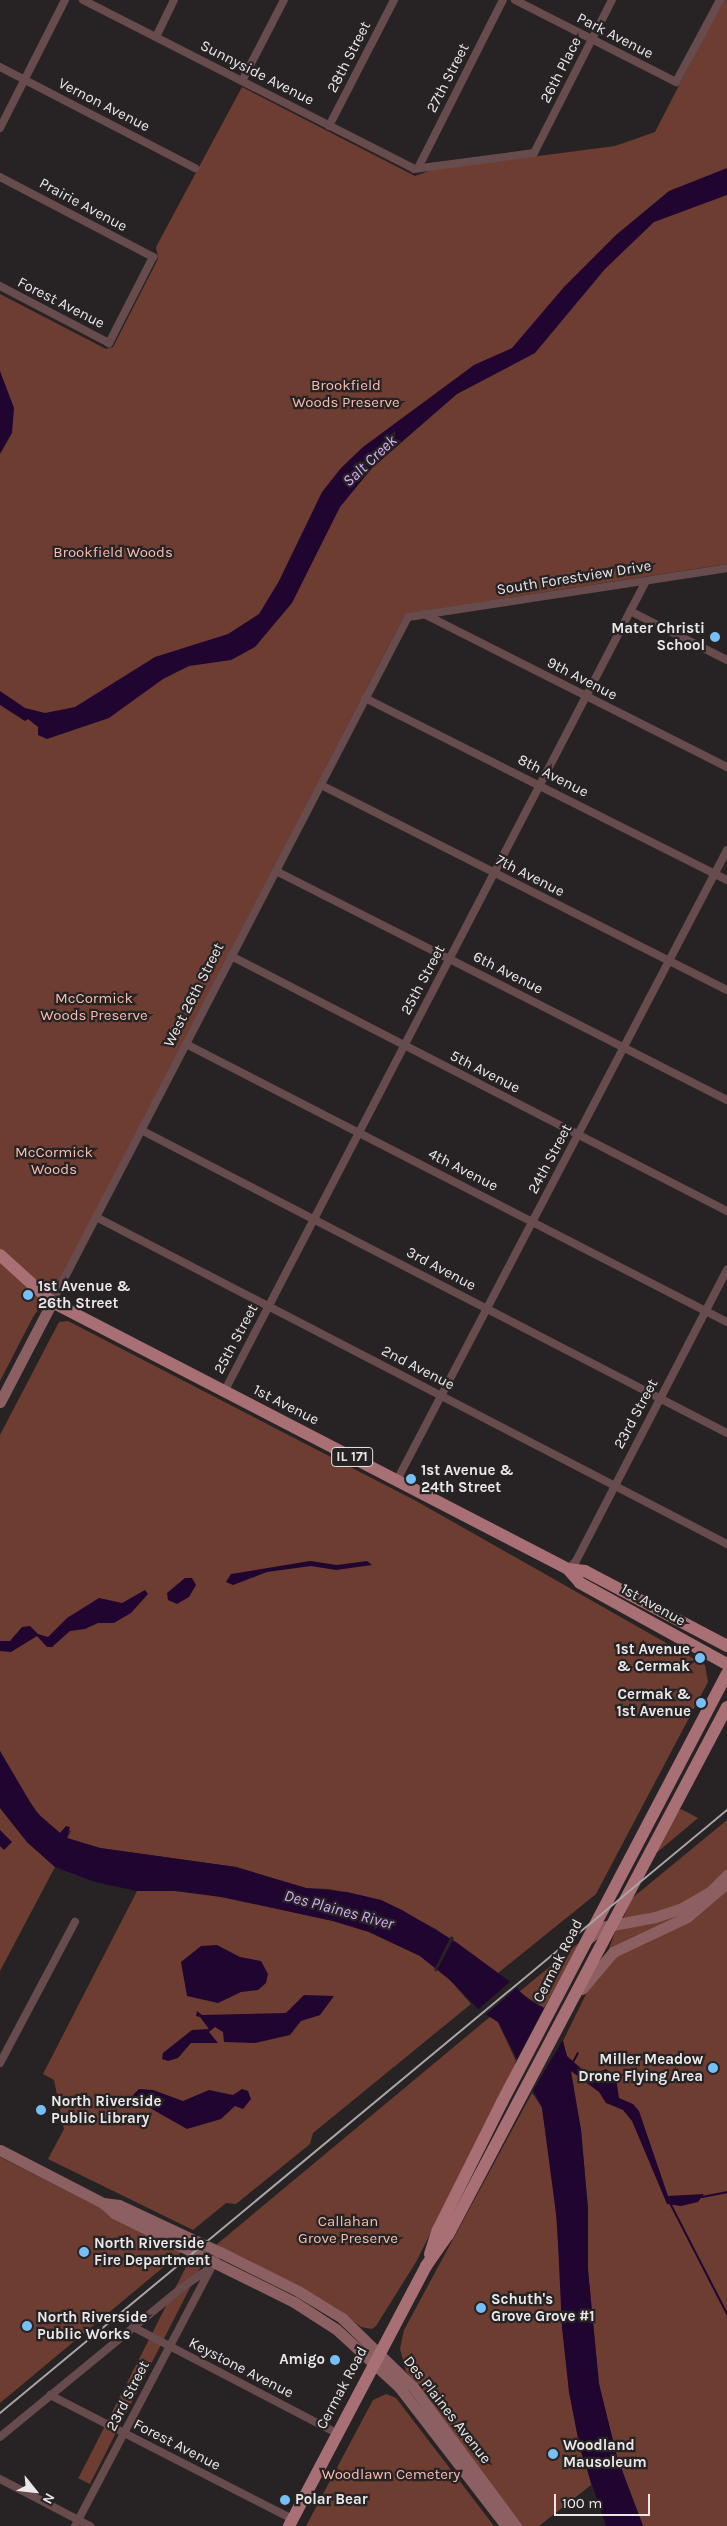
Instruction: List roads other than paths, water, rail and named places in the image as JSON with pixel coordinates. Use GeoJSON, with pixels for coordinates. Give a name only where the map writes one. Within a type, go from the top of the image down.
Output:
{"type":"FeatureCollection","features":[{"type":"Feature","properties":{"kind":"main road","name":"1st Avenue"},"geometry":{"type":"LineString","coordinates":[[0,1255],[52,1302],[568,1569],[586,1572],[727,1646]]}},
{"type":"Feature","properties":{"kind":"main road","name":"West 26th Street"},"geometry":{"type":"LineString","coordinates":[[0,1402],[52,1302]]}},
{"type":"Feature","properties":{"kind":"main road","name":"1st Avenue"},"geometry":{"type":"LineString","coordinates":[[568,1569],[580,1584],[727,1664]]}},
{"type":"Feature","properties":{"kind":"main road"},"geometry":{"type":"LineString","coordinates":[[714,1639],[727,1640]]}},
{"type":"Feature","properties":{"kind":"main road"},"geometry":{"type":"LineString","coordinates":[[706,1652],[718,1668],[718,1691]]}},
{"type":"Feature","properties":{"kind":"main road","name":"Cermak Road"},"geometry":{"type":"LineString","coordinates":[[426,2266],[438,2230],[586,1942],[727,1674]]}},
{"type":"Feature","properties":{"kind":"main road","name":"Cermak Road"},"geometry":{"type":"LineString","coordinates":[[291,2523],[426,2266],[448,2235],[727,1707]]}},
{"type":"Feature","properties":{"kind":"main road"},"geometry":{"type":"LineString","coordinates":[[586,1942],[602,1927],[655,1918],[682,1908],[705,1895],[727,1875]]}},
{"type":"Feature","properties":{"kind":"main road"},"geometry":{"type":"LineString","coordinates":[[573,2000],[613,1952],[687,1917],[727,1883]]}},
{"type":"Feature","properties":{"kind":"main road","name":"Des Plaines Avenue"},"geometry":{"type":"LineString","coordinates":[[0,2150],[104,2203],[119,2205],[215,2261],[307,2310],[377,2357],[413,2387],[516,2526]]}},
{"type":"Feature","properties":{"kind":"main road","name":"Des Plaines Avenue"},"geometry":{"type":"LineString","coordinates":[[377,2357],[506,2526]]}},
{"type":"Feature","properties":{"kind":"street"},"geometry":{"type":"LineString","coordinates":[[0,128],[65,0]]}},
{"type":"Feature","properties":{"kind":"street","name":"Sunnyside Avenue"},"geometry":{"type":"LineString","coordinates":[[83,0],[329,126],[418,168]]}},
{"type":"Feature","properties":{"kind":"street"},"geometry":{"type":"LineString","coordinates":[[156,37],[174,0]]}},
{"type":"Feature","properties":{"kind":"street"},"geometry":{"type":"LineString","coordinates":[[242,81],[284,0]]}},
{"type":"Feature","properties":{"kind":"street","name":"28th Street"},"geometry":{"type":"LineString","coordinates":[[329,126],[394,0]]}},
{"type":"Feature","properties":{"kind":"street","name":"27th Street"},"geometry":{"type":"LineString","coordinates":[[418,168],[503,0]]}},
{"type":"Feature","properties":{"kind":"street","name":"Park Avenue"},"geometry":{"type":"LineString","coordinates":[[516,0],[676,82],[720,0]]}},
{"type":"Feature","properties":{"kind":"street","name":"26th Place"},"geometry":{"type":"LineString","coordinates":[[418,168],[534,153],[612,0]]}},
{"type":"Feature","properties":{"kind":"street","name":"Vernon Avenue"},"geometry":{"type":"LineString","coordinates":[[0,67],[195,168]]}},
{"type":"Feature","properties":{"kind":"street","name":"Prairie Avenue"},"geometry":{"type":"LineString","coordinates":[[0,177],[153,257],[109,343]]}},
{"type":"Feature","properties":{"kind":"street","name":"Forest Avenue"},"geometry":{"type":"LineString","coordinates":[[0,286],[109,343]]}},
{"type":"Feature","properties":{"kind":"street","name":"South Forestview Drive"},"geometry":{"type":"LineString","coordinates":[[424,614],[727,568]]}},
{"type":"Feature","properties":{"kind":"street","name":"25th Street"},"geometry":{"type":"LineString","coordinates":[[224,1392],[646,580]]}},
{"type":"Feature","properties":{"kind":"street"},"geometry":{"type":"LineString","coordinates":[[630,611],[727,660]]}},
{"type":"Feature","properties":{"kind":"street","name":"9th Avenue"},"geometry":{"type":"LineString","coordinates":[[424,614],[727,767]]}},
{"type":"Feature","properties":{"kind":"street","name":"West 26th Street"},"geometry":{"type":"LineString","coordinates":[[52,1302],[408,617],[424,614]]}},
{"type":"Feature","properties":{"kind":"street","name":"8th Avenue"},"geometry":{"type":"LineString","coordinates":[[365,698],[727,880]]}},
{"type":"Feature","properties":{"kind":"street","name":"7th Avenue"},"geometry":{"type":"LineString","coordinates":[[321,785],[727,990]]}},
{"type":"Feature","properties":{"kind":"street","name":"24th Street"},"geometry":{"type":"LineString","coordinates":[[397,1480],[727,850]]}},
{"type":"Feature","properties":{"kind":"street","name":"6th Avenue"},"geometry":{"type":"LineString","coordinates":[[276,871],[727,1100]]}},
{"type":"Feature","properties":{"kind":"street","name":"5th Avenue"},"geometry":{"type":"LineString","coordinates":[[231,956],[727,1211]]}},
{"type":"Feature","properties":{"kind":"street","name":"4th Avenue"},"geometry":{"type":"LineString","coordinates":[[186,1044],[727,1322]]}},
{"type":"Feature","properties":{"kind":"street","name":"3rd Avenue"},"geometry":{"type":"LineString","coordinates":[[141,1130],[727,1433]]}},
{"type":"Feature","properties":{"kind":"street","name":"2nd Avenue"},"geometry":{"type":"LineString","coordinates":[[96,1217],[727,1544]]}},
{"type":"Feature","properties":{"kind":"street","name":"23rd Street"},"geometry":{"type":"LineString","coordinates":[[568,1569],[727,1270]]}},
{"type":"Feature","properties":{"kind":"street"},"geometry":{"type":"LineString","coordinates":[[0,2063],[75,1922]]}},
{"type":"Feature","properties":{"kind":"street"},"geometry":{"type":"LineString","coordinates":[[0,2437],[215,2261]]}},
{"type":"Feature","properties":{"kind":"street","name":"23rd Street"},"geometry":{"type":"LineString","coordinates":[[77,2523],[215,2261]]}},
{"type":"Feature","properties":{"kind":"street","name":"Keystone Avenue"},"geometry":{"type":"LineString","coordinates":[[133,2327],[337,2433]]}},
{"type":"Feature","properties":{"kind":"street","name":"Forest Avenue"},"geometry":{"type":"LineString","coordinates":[[50,2395],[291,2523]]}},
{"type":"Feature","properties":{"kind":"street"},"geometry":{"type":"LineString","coordinates":[[0,2479],[77,2523],[90,2526]]}},
{"type":"Feature","properties":{"kind":"water","name":"Salt Creek"},"geometry":{"type":"Polygon","coordinates":[[[727,168],[727,195],[654,222],[605,269],[535,353],[457,394],[372,468],[340,507],[292,603],[255,647],[231,660],[189,666],[163,679],[109,718],[47,739],[38,735],[38,727],[28,719],[25,721],[0,705],[0,691],[25,708],[45,713],[75,707],[155,657],[228,634],[259,614],[279,581],[322,492],[341,468],[363,447],[474,365],[512,348],[564,287],[616,235],[669,191],[727,168]]]}},
{"type":"Feature","properties":{"kind":"water"},"geometry":{"type":"Polygon","coordinates":[[[0,371],[14,408],[12,433],[0,454],[0,371]]]}},
{"type":"Feature","properties":{"kind":"water"},"geometry":{"type":"Polygon","coordinates":[[[310,1561],[337,1565],[367,1561],[372,1565],[336,1570],[311,1566],[267,1572],[233,1585],[226,1582],[231,1574],[310,1561]]]}},
{"type":"Feature","properties":{"kind":"water"},"geometry":{"type":"Polygon","coordinates":[[[185,1578],[192,1578],[196,1585],[189,1597],[177,1604],[168,1600],[167,1593],[185,1578]]]}},
{"type":"Feature","properties":{"kind":"water"},"geometry":{"type":"Polygon","coordinates":[[[145,1590],[148,1594],[131,1613],[114,1623],[98,1623],[85,1629],[70,1631],[52,1647],[47,1647],[37,1636],[11,1652],[0,1651],[0,1641],[10,1641],[22,1627],[30,1626],[38,1634],[48,1637],[67,1618],[99,1598],[122,1603],[145,1590]]]}},
{"type":"Feature","properties":{"kind":"water","name":"Des Plaines River"},"geometry":{"type":"Polygon","coordinates":[[[0,1751],[36,1812],[60,1833],[66,1826],[70,1827],[67,1838],[100,1848],[236,1867],[306,1888],[347,1892],[381,1900],[402,1910],[456,1942],[509,1981],[529,2000],[544,2008],[563,2041],[567,2056],[590,2076],[606,2069],[616,2078],[619,2098],[633,2104],[639,2111],[668,2196],[704,2194],[698,2202],[681,2206],[667,2204],[632,2121],[623,2110],[606,2103],[599,2092],[571,2071],[581,2130],[588,2209],[588,2270],[599,2384],[617,2457],[643,2526],[606,2526],[580,2449],[569,2392],[562,2328],[557,2221],[542,2108],[498,2022],[480,2011],[450,1980],[420,1956],[369,1932],[333,1921],[221,1897],[175,1891],[137,1891],[95,1882],[55,1867],[27,1842],[0,1808],[0,1751]]]}},
{"type":"Feature","properties":{"kind":"water"},"geometry":{"type":"Polygon","coordinates":[[[0,1830],[12,1842],[4,1850],[0,1846],[0,1830]]]}},
{"type":"Feature","properties":{"kind":"water"},"geometry":{"type":"Polygon","coordinates":[[[217,1945],[240,1957],[261,1961],[268,1974],[266,1983],[258,1990],[241,1992],[218,2003],[187,1996],[181,1962],[201,1946],[217,1945]]]}},
{"type":"Feature","properties":{"kind":"water"},"geometry":{"type":"Polygon","coordinates":[[[304,1995],[334,1996],[320,2015],[301,2021],[290,2035],[255,2043],[224,2042],[223,2032],[215,2027],[209,2032],[218,2043],[191,2043],[178,2058],[168,2061],[162,2059],[163,2053],[192,2030],[209,2029],[200,2017],[196,2016],[197,2011],[202,2015],[286,2013],[304,1995]]]}},
{"type":"Feature","properties":{"kind":"water"},"geometry":{"type":"Polygon","coordinates":[[[139,2089],[153,2090],[183,2101],[209,2090],[233,2095],[242,2089],[248,2091],[251,2099],[243,2109],[235,2106],[221,2119],[187,2129],[136,2100],[133,2095],[139,2089]]]}},
{"type":"Feature","properties":{"kind":"waterway"},"geometry":{"type":"LineString","coordinates":[[573,2062],[578,2053]]}},
{"type":"Feature","properties":{"kind":"waterway"},"geometry":{"type":"LineString","coordinates":[[702,2197],[727,2192]]}},
{"type":"Feature","properties":{"kind":"waterway"},"geometry":{"type":"LineString","coordinates":[[671,2205],[727,2314]]}},
{"type":"Feature","properties":{"kind":"railway"},"geometry":{"type":"LineString","coordinates":[[0,2413],[727,1810]]}},
{"type":"Feature","properties":{"kind":"place","name":"Mater Christi School"},"geometry":{"type":"Point","coordinates":[715,637]}},
{"type":"Feature","properties":{"kind":"place","name":"1st Avenue & 26th Street"},"geometry":{"type":"Point","coordinates":[28,1295]}},
{"type":"Feature","properties":{"kind":"place","name":"1st Avenue & 24th Street"},"geometry":{"type":"Point","coordinates":[411,1479]}},
{"type":"Feature","properties":{"kind":"place","name":"1st Avenue & Cermak"},"geometry":{"type":"Point","coordinates":[700,1658]}},
{"type":"Feature","properties":{"kind":"place","name":"Cermak & 1st Avenue"},"geometry":{"type":"Point","coordinates":[701,1703]}},
{"type":"Feature","properties":{"kind":"place","name":"Miller Meadow Drone Flying Area"},"geometry":{"type":"Point","coordinates":[713,2068]}},
{"type":"Feature","properties":{"kind":"place","name":"North Riverside Public Library"},"geometry":{"type":"Point","coordinates":[41,2110]}},
{"type":"Feature","properties":{"kind":"place","name":"North Riverside Fire Department"},"geometry":{"type":"Point","coordinates":[84,2252]}},
{"type":"Feature","properties":{"kind":"place","name":"Schuth's Grove Grove #1"},"geometry":{"type":"Point","coordinates":[481,2308]}},
{"type":"Feature","properties":{"kind":"place","name":"North Riverside Public Works"},"geometry":{"type":"Point","coordinates":[27,2326]}},
{"type":"Feature","properties":{"kind":"place","name":"Amigo"},"geometry":{"type":"Point","coordinates":[335,2360]}},
{"type":"Feature","properties":{"kind":"place","name":"Woodland Mausoleum"},"geometry":{"type":"Point","coordinates":[553,2454]}},
{"type":"Feature","properties":{"kind":"place","name":"Polar Bear"},"geometry":{"type":"Point","coordinates":[285,2500]}},
{"type":"Feature","properties":{"kind":"park label","name":"Brookfield Woods Preserve"},"geometry":{"type":"Point","coordinates":[346,394]}},
{"type":"Feature","properties":{"kind":"park label","name":"Brookfield Woods"},"geometry":{"type":"Point","coordinates":[113,553]}},
{"type":"Feature","properties":{"kind":"park label","name":"McCormick Woods Preserve"},"geometry":{"type":"Point","coordinates":[94,1006]}},
{"type":"Feature","properties":{"kind":"park label","name":"McCormick Woods"},"geometry":{"type":"Point","coordinates":[54,1160]}},
{"type":"Feature","properties":{"kind":"park label","name":"Callahan Grove Preserve"},"geometry":{"type":"Point","coordinates":[348,2230]}},
{"type":"Feature","properties":{"kind":"park label","name":"Woodlawn Cemetery"},"geometry":{"type":"Point","coordinates":[391,2475]}}]}
